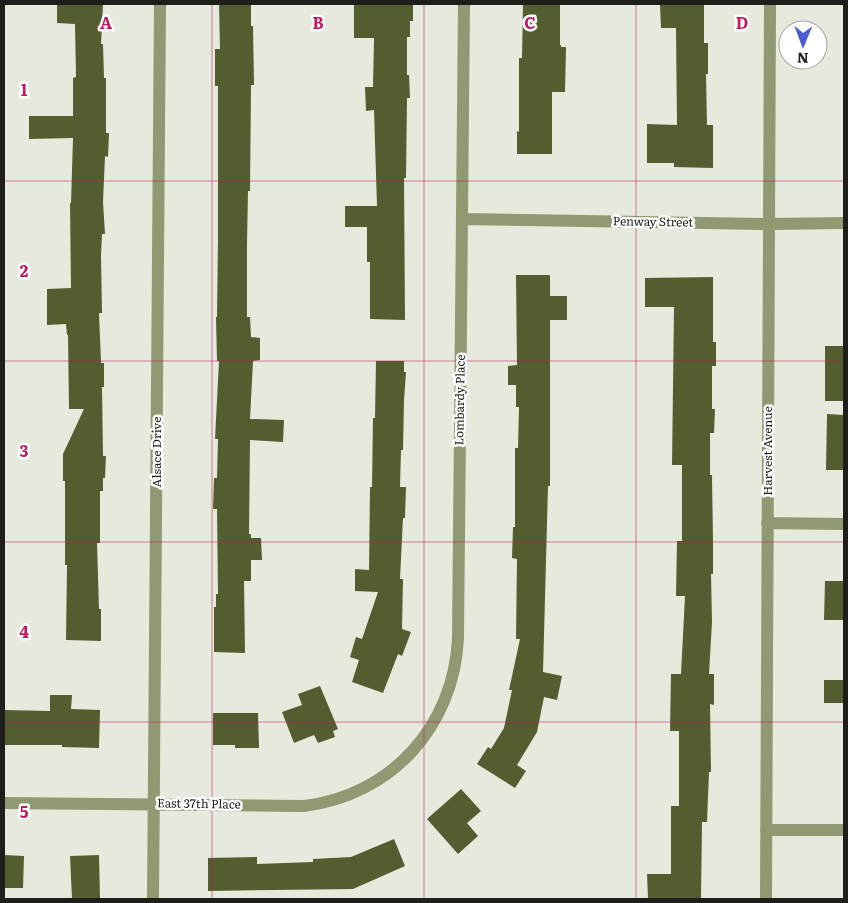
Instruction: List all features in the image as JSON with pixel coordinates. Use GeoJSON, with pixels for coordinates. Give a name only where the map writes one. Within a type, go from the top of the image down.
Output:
{"type":"FeatureCollection","features":[{"type":"Feature","properties":{"kind":"street","name":"Alsace Drive"},"geometry":{"type":"LineString","coordinates":[[153,899],[160,4]]}},
{"type":"Feature","properties":{"kind":"street","name":"Lombardy Place"},"geometry":{"type":"LineString","coordinates":[[388,774],[405,760],[433,724],[451,683],[457,648],[464,4]]}},
{"type":"Feature","properties":{"kind":"street","name":"Harvest Avenue"},"geometry":{"type":"LineString","coordinates":[[766,899],[770,4]]}},
{"type":"Feature","properties":{"kind":"street","name":"Penway Street"},"geometry":{"type":"LineString","coordinates":[[462,219],[769,224],[844,223]]}},
{"type":"Feature","properties":{"kind":"street"},"geometry":{"type":"LineString","coordinates":[[768,523],[844,524]]}},
{"type":"Feature","properties":{"kind":"street","name":"East 37th Place"},"geometry":{"type":"LineString","coordinates":[[4,803],[310,805],[338,799],[369,786],[388,774]]}},
{"type":"Feature","properties":{"kind":"street"},"geometry":{"type":"LineString","coordinates":[[766,830],[844,830]]}},
{"type":"Feature","properties":{"kind":"building"},"geometry":{"type":"Polygon","coordinates":[[[57,4],[103,4],[101,44],[103,44],[104,78],[106,78],[106,133],[109,133],[108,157],[105,156],[103,202],[105,234],[102,234],[101,256],[102,313],[99,313],[101,363],[104,363],[104,387],[102,387],[103,456],[106,456],[103,491],[100,491],[100,543],[97,543],[101,641],[66,640],[67,565],[65,565],[65,481],[63,481],[63,454],[84,409],[69,409],[68,335],[66,324],[47,325],[47,289],[71,288],[70,203],[73,138],[29,139],[29,116],[73,116],[73,78],[76,77],[75,24],[57,23],[57,4]]]}},
{"type":"Feature","properties":{"kind":"building"},"geometry":{"type":"Polygon","coordinates":[[[219,4],[251,4],[251,26],[253,26],[254,85],[251,85],[247,317],[250,317],[251,337],[260,338],[260,360],[253,361],[250,419],[284,420],[283,442],[250,440],[249,534],[251,534],[251,538],[261,538],[262,560],[251,560],[251,581],[244,581],[245,653],[214,652],[214,607],[216,607],[216,594],[218,594],[217,509],[213,509],[214,478],[217,478],[218,439],[215,439],[219,361],[217,361],[216,317],[218,86],[215,86],[215,49],[220,49],[219,4]]]}},
{"type":"Feature","properties":{"kind":"building"},"geometry":{"type":"Polygon","coordinates":[[[413,4],[413,21],[410,21],[410,37],[407,37],[407,75],[409,75],[410,98],[407,98],[406,178],[404,178],[405,320],[370,319],[370,262],[367,262],[367,227],[345,227],[345,206],[377,206],[374,110],[366,111],[365,87],[373,87],[374,38],[354,38],[354,5],[413,4]]]}},
{"type":"Feature","properties":{"kind":"building"},"geometry":{"type":"Polygon","coordinates":[[[523,4],[560,4],[560,45],[561,47],[566,47],[565,92],[552,92],[552,154],[517,154],[517,131],[519,132],[519,58],[522,58],[523,4]]]}},
{"type":"Feature","properties":{"kind":"building"},"geometry":{"type":"Polygon","coordinates":[[[660,4],[704,4],[704,43],[708,43],[708,74],[706,74],[707,125],[713,125],[713,168],[674,167],[674,163],[647,163],[647,124],[677,125],[676,28],[661,28],[660,4]]]}},
{"type":"Feature","properties":{"kind":"building"},"geometry":{"type":"Polygon","coordinates":[[[516,275],[550,275],[550,296],[567,296],[567,320],[550,320],[550,486],[548,486],[543,672],[562,676],[557,700],[544,697],[537,732],[517,765],[526,771],[515,788],[477,764],[488,747],[491,749],[504,728],[512,690],[509,690],[520,639],[516,639],[517,559],[512,558],[513,527],[515,527],[515,448],[518,448],[519,407],[516,407],[516,385],[508,385],[508,366],[517,365],[516,275]]]}},
{"type":"Feature","properties":{"kind":"building"},"geometry":{"type":"Polygon","coordinates":[[[713,277],[713,342],[716,342],[716,366],[712,366],[712,409],[715,409],[714,433],[710,433],[713,574],[711,574],[712,622],[709,674],[714,674],[714,705],[710,704],[711,772],[709,772],[707,822],[702,822],[701,899],[648,899],[647,874],[671,874],[671,806],[679,806],[679,731],[670,731],[671,674],[681,674],[685,596],[676,596],[677,541],[682,541],[682,465],[672,465],[674,307],[645,307],[645,278],[713,277]]]}},
{"type":"Feature","properties":{"kind":"building"},"geometry":{"type":"Polygon","coordinates":[[[825,346],[844,346],[844,401],[825,401],[825,346]]]}},
{"type":"Feature","properties":{"kind":"building"},"geometry":{"type":"Polygon","coordinates":[[[376,361],[404,361],[404,372],[406,372],[400,487],[406,487],[400,579],[403,579],[402,629],[411,632],[402,656],[398,654],[383,693],[352,682],[359,660],[350,657],[356,637],[362,639],[378,592],[355,591],[355,569],[369,570],[370,487],[372,487],[376,361]]]}},
{"type":"Feature","properties":{"kind":"building"},"geometry":{"type":"Polygon","coordinates":[[[827,414],[844,415],[844,470],[826,470],[827,414]]]}},
{"type":"Feature","properties":{"kind":"building"},"geometry":{"type":"Polygon","coordinates":[[[825,581],[844,581],[844,620],[824,620],[825,581]]]}},
{"type":"Feature","properties":{"kind":"building"},"geometry":{"type":"Polygon","coordinates":[[[824,680],[844,680],[844,703],[824,703],[824,680]]]}},
{"type":"Feature","properties":{"kind":"building"},"geometry":{"type":"Polygon","coordinates":[[[320,686],[338,729],[333,731],[335,737],[318,743],[314,735],[294,743],[282,712],[302,705],[298,694],[320,686]]]}},
{"type":"Feature","properties":{"kind":"building"},"geometry":{"type":"Polygon","coordinates":[[[50,695],[72,695],[71,709],[100,710],[99,748],[62,747],[62,745],[4,745],[4,710],[50,711],[50,695]]]}},
{"type":"Feature","properties":{"kind":"building"},"geometry":{"type":"Polygon","coordinates":[[[213,713],[258,713],[259,748],[235,748],[235,745],[213,745],[213,713]]]}},
{"type":"Feature","properties":{"kind":"building"},"geometry":{"type":"Polygon","coordinates":[[[461,789],[481,811],[467,823],[478,836],[458,854],[427,819],[461,789]]]}},
{"type":"Feature","properties":{"kind":"building"},"geometry":{"type":"Polygon","coordinates":[[[394,839],[405,866],[353,889],[208,891],[208,858],[257,857],[257,864],[313,862],[313,859],[351,857],[394,839]]]}},
{"type":"Feature","properties":{"kind":"building"},"geometry":{"type":"Polygon","coordinates":[[[4,855],[24,856],[23,888],[4,888],[4,855]]]}},
{"type":"Feature","properties":{"kind":"building"},"geometry":{"type":"Polygon","coordinates":[[[99,855],[100,899],[72,899],[70,856],[99,855]]]}}]}
